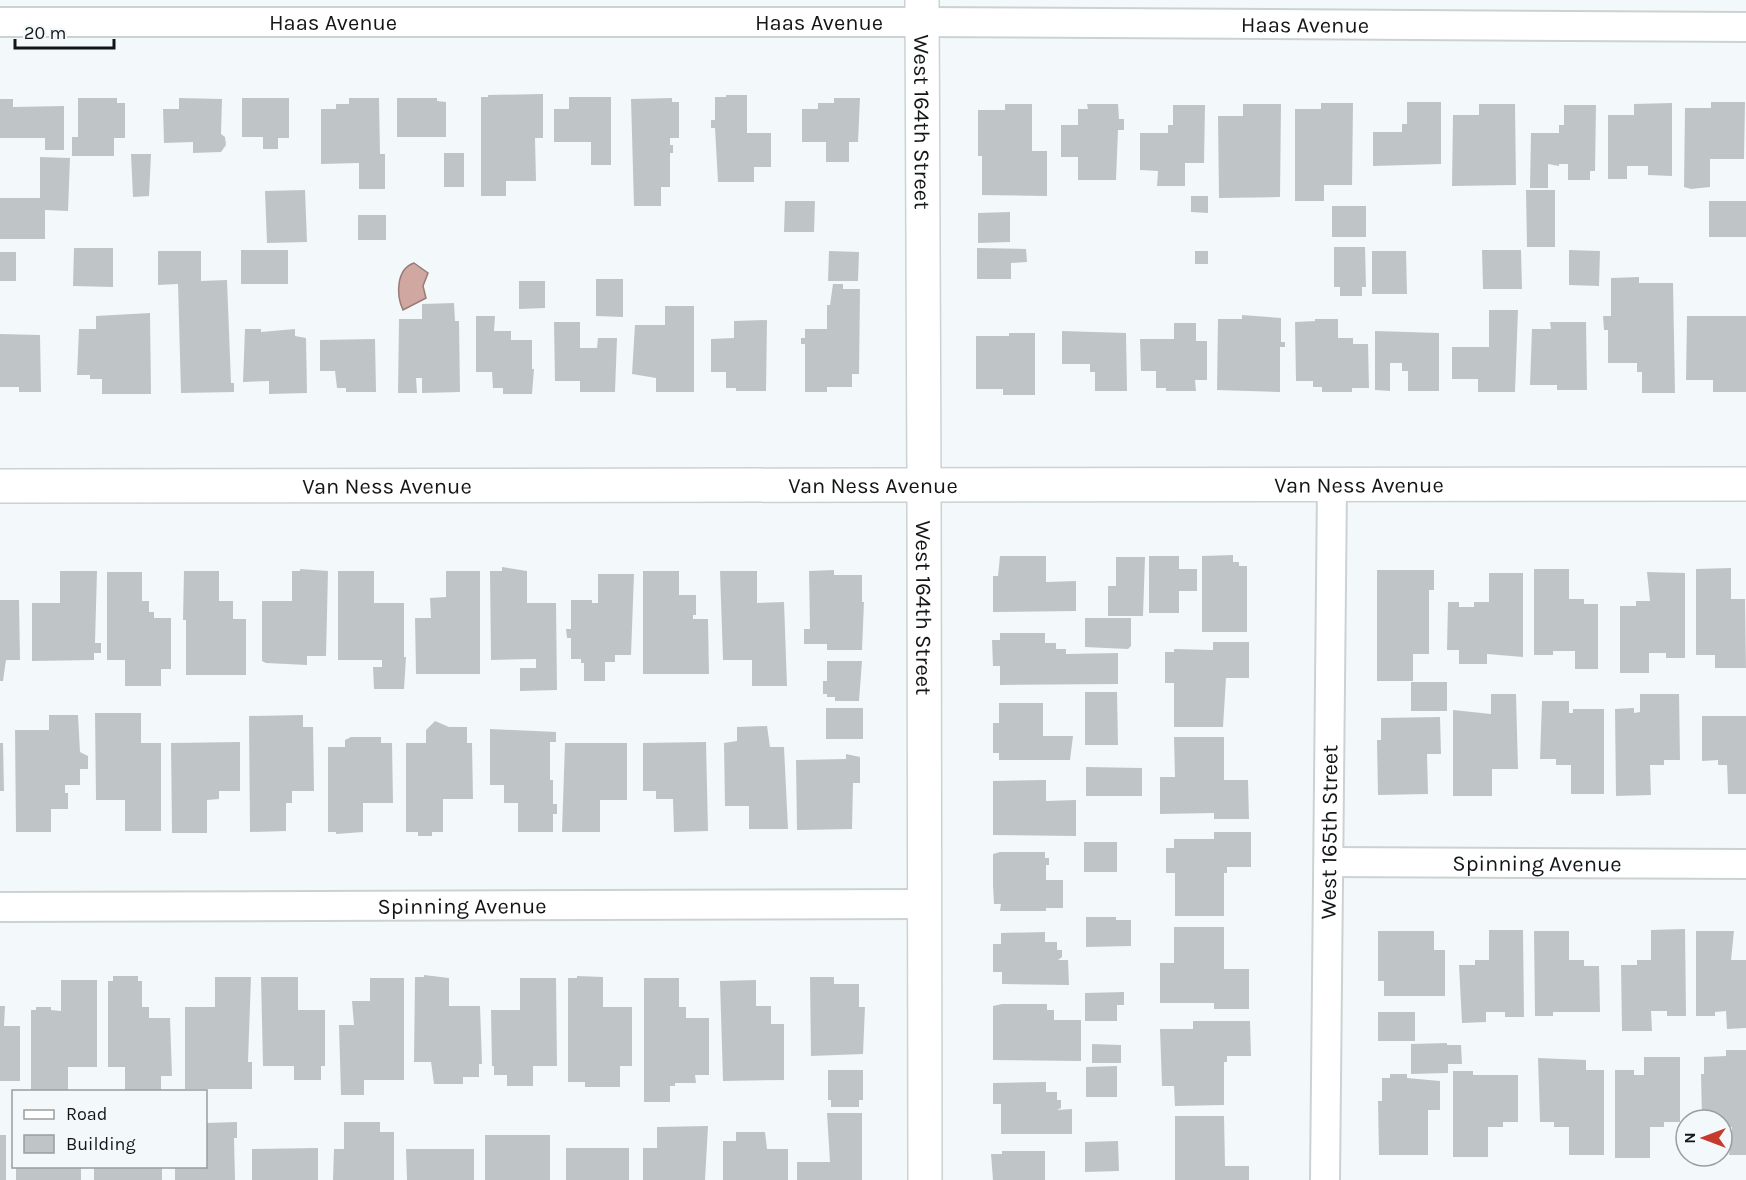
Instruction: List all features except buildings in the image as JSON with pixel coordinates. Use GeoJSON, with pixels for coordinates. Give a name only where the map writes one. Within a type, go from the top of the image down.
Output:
{"type":"FeatureCollection","features":[{"type":"Feature","properties":{"kind":"main road","name":"West 164th Street"},"geometry":{"type":"LineString","coordinates":[[922,11],[925,1180]]}},
{"type":"Feature","properties":{"kind":"main road","name":"Van Ness Avenue"},"geometry":{"type":"LineString","coordinates":[[0,486],[1746,484]]}},
{"type":"Feature","properties":{"kind":"street","name":"Haas Avenue"},"geometry":{"type":"LineString","coordinates":[[0,22],[922,11],[1746,27]]}},
{"type":"Feature","properties":{"kind":"street","name":"West 165th Street"},"geometry":{"type":"LineString","coordinates":[[1325,1180],[1332,485]]}},
{"type":"Feature","properties":{"kind":"street","name":"Spinning Avenue"},"geometry":{"type":"LineString","coordinates":[[1329,862],[1746,864]]}},
{"type":"Feature","properties":{"kind":"street","name":"Spinning Avenue"},"geometry":{"type":"LineString","coordinates":[[0,907],[924,904]]}},
{"type":"Feature","properties":{"kind":"shaded area"},"geometry":{"type":"Polygon","coordinates":[[[414,263],[428,273],[423,286],[426,298],[403,310],[399,297],[399,283],[404,271],[414,263]]]}}]}
